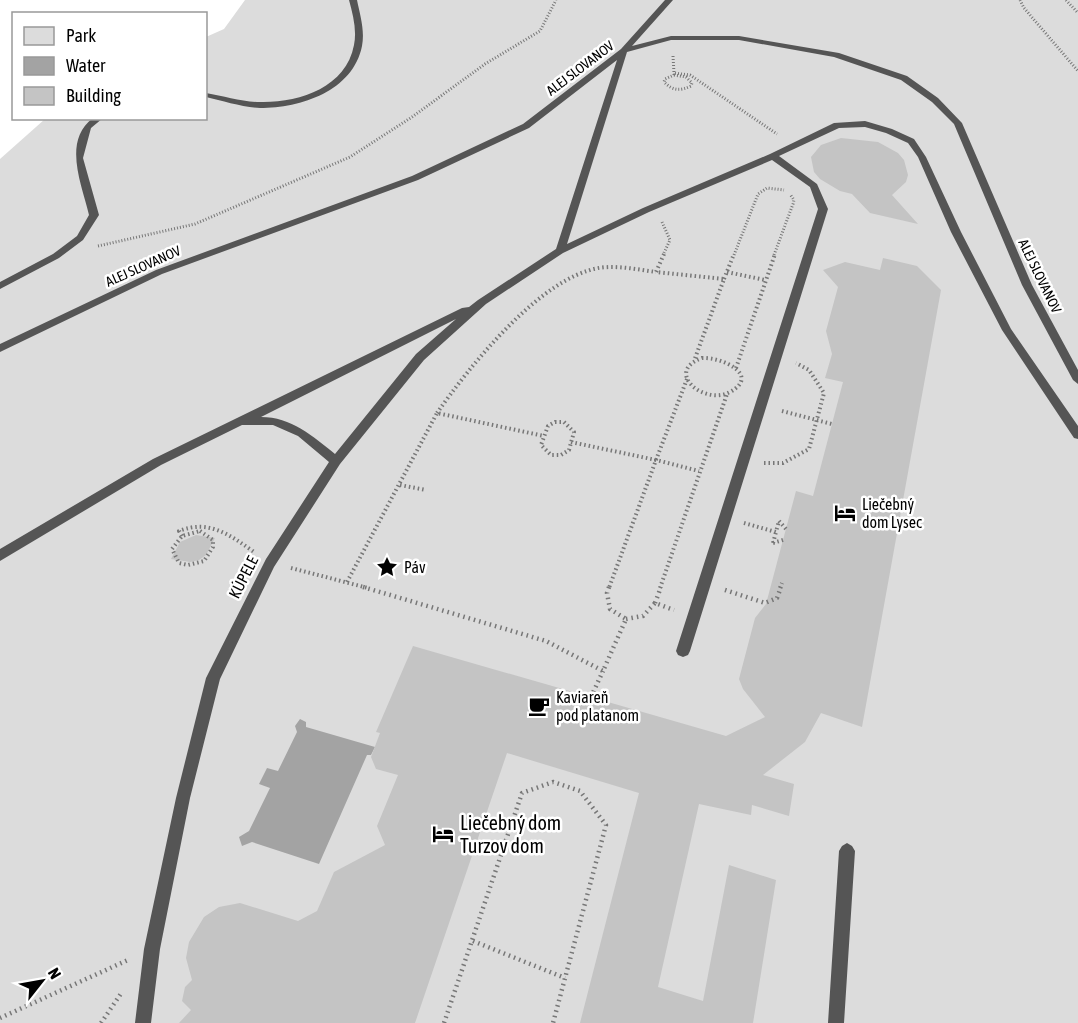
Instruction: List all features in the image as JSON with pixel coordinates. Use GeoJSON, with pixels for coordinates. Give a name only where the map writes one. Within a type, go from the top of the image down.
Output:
{"type":"FeatureCollection","features":[{"type":"Feature","properties":{"kind":"lane"},"geometry":{"type":"LineString","coordinates":[[207,95],[260,105],[299,102],[327,89],[350,69],[360,45],[357,12],[353,0]]}},
{"type":"Feature","properties":{"kind":"lane"},"geometry":{"type":"LineString","coordinates":[[560,251],[624,51],[669,0]]}},
{"type":"Feature","properties":{"kind":"lane","name":"ALEJ SLOVANOV"},"geometry":{"type":"LineString","coordinates":[[0,348],[159,272],[415,178],[516,131],[526,126],[624,51],[671,38],[739,38],[836,55],[904,78],[935,100],[958,123],[1027,285],[1078,380]]}},
{"type":"Feature","properties":{"kind":"lane"},"geometry":{"type":"LineString","coordinates":[[0,286],[56,256],[80,237],[94,215],[79,158],[87,127],[96,120]]}},
{"type":"Feature","properties":{"kind":"lane","name":"KÚPELE"},"geometry":{"type":"LineString","coordinates":[[143,1023],[152,949],[183,798],[213,678],[270,563],[336,461],[420,357],[482,302],[560,251],[837,125],[864,124],[889,131],[911,141],[922,157],[956,232],[1007,330],[1078,435]]}},
{"type":"Feature","properties":{"kind":"lane"},"geometry":{"type":"LineString","coordinates":[[682,651],[823,209],[814,186],[773,156]]}},
{"type":"Feature","properties":{"kind":"lane"},"geometry":{"type":"LineString","coordinates":[[0,556],[11,547],[157,462],[482,302]]}},
{"type":"Feature","properties":{"kind":"lane"},"geometry":{"type":"LineString","coordinates":[[241,422],[274,421],[302,433],[336,461]]}},
{"type":"Feature","properties":{"kind":"lane"},"geometry":{"type":"LineString","coordinates":[[836,1023],[847,851]]}},
{"type":"Feature","properties":{"kind":"path"},"geometry":{"type":"LineString","coordinates":[[56,256],[195,224],[350,157],[412,117],[485,64],[540,31],[556,0]]}},
{"type":"Feature","properties":{"kind":"path"},"geometry":{"type":"LineString","coordinates":[[1020,0],[1024,8],[1078,71]]}},
{"type":"Feature","properties":{"kind":"path"},"geometry":{"type":"LineString","coordinates":[[1066,0],[1078,13]]}},
{"type":"Feature","properties":{"kind":"path"},"geometry":{"type":"LineString","coordinates":[[673,65],[674,74]]}},
{"type":"Feature","properties":{"kind":"path"},"geometry":{"type":"LineString","coordinates":[[674,74],[686,76],[692,83],[691,86],[682,90],[670,88],[664,82],[665,79],[674,74],[690,75],[795,146]]}},
{"type":"Feature","properties":{"kind":"path"},"geometry":{"type":"LineString","coordinates":[[694,361],[758,194],[767,188],[781,189],[794,200],[736,368]]}},
{"type":"Feature","properties":{"kind":"path"},"geometry":{"type":"LineString","coordinates":[[646,210],[663,224],[670,240],[656,272]]}},
{"type":"Feature","properties":{"kind":"path"},"geometry":{"type":"LineString","coordinates":[[347,582],[437,413],[454,387],[542,295],[565,278],[588,270],[615,267],[724,279]]}},
{"type":"Feature","properties":{"kind":"path"},"geometry":{"type":"LineString","coordinates":[[727,272],[765,280]]}},
{"type":"Feature","properties":{"kind":"path"},"geometry":{"type":"LineString","coordinates":[[742,463],[783,463],[809,449],[824,393],[809,370],[778,352]]}},
{"type":"Feature","properties":{"kind":"path"},"geometry":{"type":"LineString","coordinates":[[687,379],[696,390],[705,394],[727,393],[739,382],[739,375],[736,368],[720,357],[709,356],[694,361],[686,368],[687,379],[607,592],[610,609],[626,619],[645,617],[656,603],[727,393]]}},
{"type":"Feature","properties":{"kind":"path"},"geometry":{"type":"LineString","coordinates":[[788,412],[832,424]]}},
{"type":"Feature","properties":{"kind":"path"},"geometry":{"type":"LineString","coordinates":[[437,413],[544,436]]}},
{"type":"Feature","properties":{"kind":"path"},"geometry":{"type":"LineString","coordinates":[[564,422],[574,432],[569,450],[561,455],[551,455],[541,445],[544,436],[548,426],[564,422]]}},
{"type":"Feature","properties":{"kind":"path"},"geometry":{"type":"LineString","coordinates":[[571,442],[699,471]]}},
{"type":"Feature","properties":{"kind":"path"},"geometry":{"type":"LineString","coordinates":[[400,485],[426,490]]}},
{"type":"Feature","properties":{"kind":"path"},"geometry":{"type":"LineString","coordinates":[[783,540],[773,543],[779,521],[786,529]]}},
{"type":"Feature","properties":{"kind":"path"},"geometry":{"type":"LineString","coordinates":[[182,536],[179,531],[193,525],[204,524],[219,528],[270,563],[347,582],[546,641],[603,670]]}},
{"type":"Feature","properties":{"kind":"path"},"geometry":{"type":"LineString","coordinates":[[753,525],[776,532]]}},
{"type":"Feature","properties":{"kind":"path"},"geometry":{"type":"LineString","coordinates":[[200,531],[208,534],[213,540],[210,555],[204,561],[194,565],[177,563],[172,557],[172,549],[175,542],[182,536],[200,531]]}},
{"type":"Feature","properties":{"kind":"path"},"geometry":{"type":"LineString","coordinates":[[748,597],[765,603],[777,598],[782,583]]}},
{"type":"Feature","properties":{"kind":"path"},"geometry":{"type":"LineString","coordinates":[[656,603],[694,616]]}},
{"type":"Feature","properties":{"kind":"path"},"geometry":{"type":"LineString","coordinates":[[591,697],[626,619]]}},
{"type":"Feature","properties":{"kind":"path"},"geometry":{"type":"LineString","coordinates":[[444,1023],[522,793],[553,782],[580,791],[606,825],[553,1023]]}},
{"type":"Feature","properties":{"kind":"path"},"geometry":{"type":"LineString","coordinates":[[472,941],[565,978]]}},
{"type":"Feature","properties":{"kind":"path"},"geometry":{"type":"LineString","coordinates":[[0,1018],[152,949]]}},
{"type":"Feature","properties":{"kind":"green space"},"geometry":{"type":"Polygon","coordinates":[[[245,0],[1078,0],[1078,1023],[0,1023],[0,159],[44,120],[207,120],[207,37],[224,29],[245,0]]]}},
{"type":"Feature","properties":{"kind":"water"},"geometry":{"type":"Polygon","coordinates":[[[300,719],[306,722],[306,727],[375,747],[371,755],[367,755],[319,864],[252,842],[242,846],[239,837],[249,831],[270,788],[259,784],[267,768],[278,771],[297,732],[295,726],[300,719]]]}},
{"type":"Feature","properties":{"kind":"building"},"geometry":{"type":"Polygon","coordinates":[[[841,138],[878,142],[898,153],[904,160],[908,175],[906,182],[892,195],[918,224],[870,213],[852,194],[840,191],[820,179],[814,172],[811,157],[821,145],[841,138]]]}},
{"type":"Feature","properties":{"kind":"building","name":"Liečebný dom Turzov dom"},"geometry":{"type":"Polygon","coordinates":[[[883,258],[917,266],[941,290],[862,727],[821,713],[805,742],[763,775],[794,784],[789,816],[752,805],[751,815],[699,804],[658,987],[703,1001],[729,865],[776,880],[753,1023],[580,1023],[639,793],[507,753],[415,1023],[179,1023],[191,1010],[182,1001],[185,987],[192,980],[186,958],[189,942],[204,917],[219,907],[240,903],[298,921],[317,911],[334,872],[385,845],[377,826],[398,775],[376,769],[371,757],[380,733],[376,732],[413,646],[726,736],[765,717],[743,689],[739,679],[755,618],[766,604],[796,491],[813,496],[843,382],[825,378],[832,354],[826,331],[838,287],[823,270],[845,262],[880,270],[883,258]]]}},
{"type":"Feature","properties":{"kind":"building"},"geometry":{"type":"Polygon","coordinates":[[[196,535],[215,538],[206,555],[190,562],[171,559],[180,542],[196,535]]]}},
{"type":"Feature","properties":{"kind":"place","name":"Liečebný dom Lysec"},"geometry":{"type":"Point","coordinates":[845,513]}},
{"type":"Feature","properties":{"kind":"place","name":"Páv"},"geometry":{"type":"Point","coordinates":[387,567]}},
{"type":"Feature","properties":{"kind":"place","name":"Kaviareň pod platanom"},"geometry":{"type":"Point","coordinates":[539,706]}},
{"type":"Feature","properties":{"kind":"place","name":"Liečebný dom Turzov dom"},"geometry":{"type":"Point","coordinates":[443,834]}}]}
